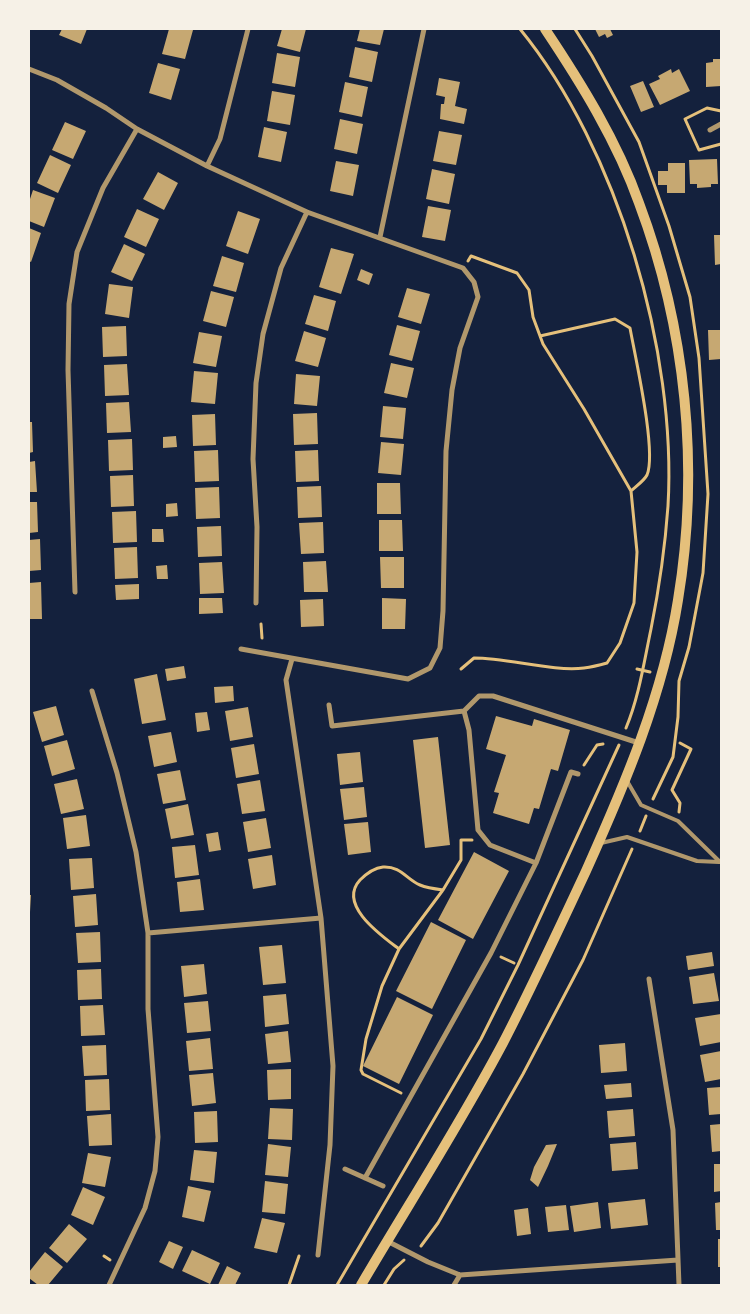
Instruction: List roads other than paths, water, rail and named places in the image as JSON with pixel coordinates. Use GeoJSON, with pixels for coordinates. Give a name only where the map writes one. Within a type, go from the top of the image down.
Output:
{"type":"FeatureCollection","features":[{"type":"Feature","properties":{"kind":"main road"},"geometry":{"type":"LineString","coordinates":[[361,1285],[502,1046],[554,942],[598,844],[639,743],[662,676],[678,601],[686,538],[688,428],[680,355],[665,287],[640,203],[616,148],[545,29]]}},
{"type":"Feature","properties":{"kind":"street"},"geometry":{"type":"LineString","coordinates":[[207,166],[220,139],[248,29]]}},
{"type":"Feature","properties":{"kind":"street"},"geometry":{"type":"LineString","coordinates":[[380,237],[424,29]]}},
{"type":"Feature","properties":{"kind":"street"},"geometry":{"type":"LineString","coordinates":[[29,69],[57,80],[106,108],[137,129],[207,166],[307,212],[463,268],[474,282],[478,297],[460,348],[452,390],[446,451],[444,611],[440,648],[430,668],[408,679],[292,660],[241,649]]}},
{"type":"Feature","properties":{"kind":"street"},"geometry":{"type":"LineString","coordinates":[[710,130],[721,124]]}},
{"type":"Feature","properties":{"kind":"street"},"geometry":{"type":"LineString","coordinates":[[75,592],[68,370],[69,304],[76,252],[103,188],[137,129]]}},
{"type":"Feature","properties":{"kind":"street"},"geometry":{"type":"LineString","coordinates":[[256,603],[257,527],[253,459],[256,383],[264,334],[282,268],[307,212]]}},
{"type":"Feature","properties":{"kind":"street"},"geometry":{"type":"LineString","coordinates":[[292,660],[286,680],[321,918],[333,1066],[329,1155],[318,1255]]}},
{"type":"Feature","properties":{"kind":"street"},"geometry":{"type":"LineString","coordinates":[[92,691],[117,773],[136,852],[148,933],[148,1008],[158,1137],[155,1171],[146,1208],[111,1285]]}},
{"type":"Feature","properties":{"kind":"street"},"geometry":{"type":"LineString","coordinates":[[329,705],[332,726],[464,711],[479,696],[493,696],[639,743]]}},
{"type":"Feature","properties":{"kind":"street"},"geometry":{"type":"LineString","coordinates":[[464,711],[468,730],[478,830],[490,845],[536,863]]}},
{"type":"Feature","properties":{"kind":"street"},"geometry":{"type":"LineString","coordinates":[[365,1178],[491,953],[536,863],[571,772],[578,774]]}},
{"type":"Feature","properties":{"kind":"street"},"geometry":{"type":"LineString","coordinates":[[148,933],[321,918]]}},
{"type":"Feature","properties":{"kind":"street"},"geometry":{"type":"LineString","coordinates":[[649,979],[673,1130],[679,1285]]}},
{"type":"Feature","properties":{"kind":"street"},"geometry":{"type":"LineString","coordinates":[[345,1169],[382,1186]]}},
{"type":"Feature","properties":{"kind":"street"},"geometry":{"type":"LineString","coordinates":[[387,1241],[460,1274],[678,1260]]}},
{"type":"Feature","properties":{"kind":"street"},"geometry":{"type":"LineString","coordinates":[[454,1285],[460,1274]]}},
{"type":"Feature","properties":{"kind":"lane"},"geometry":{"type":"LineString","coordinates":[[626,778],[635,798],[649,810],[678,821],[721,862]]}},
{"type":"Feature","properties":{"kind":"lane"},"geometry":{"type":"LineString","coordinates":[[598,844],[620,838],[636,839],[697,861],[721,862]]}}]}
